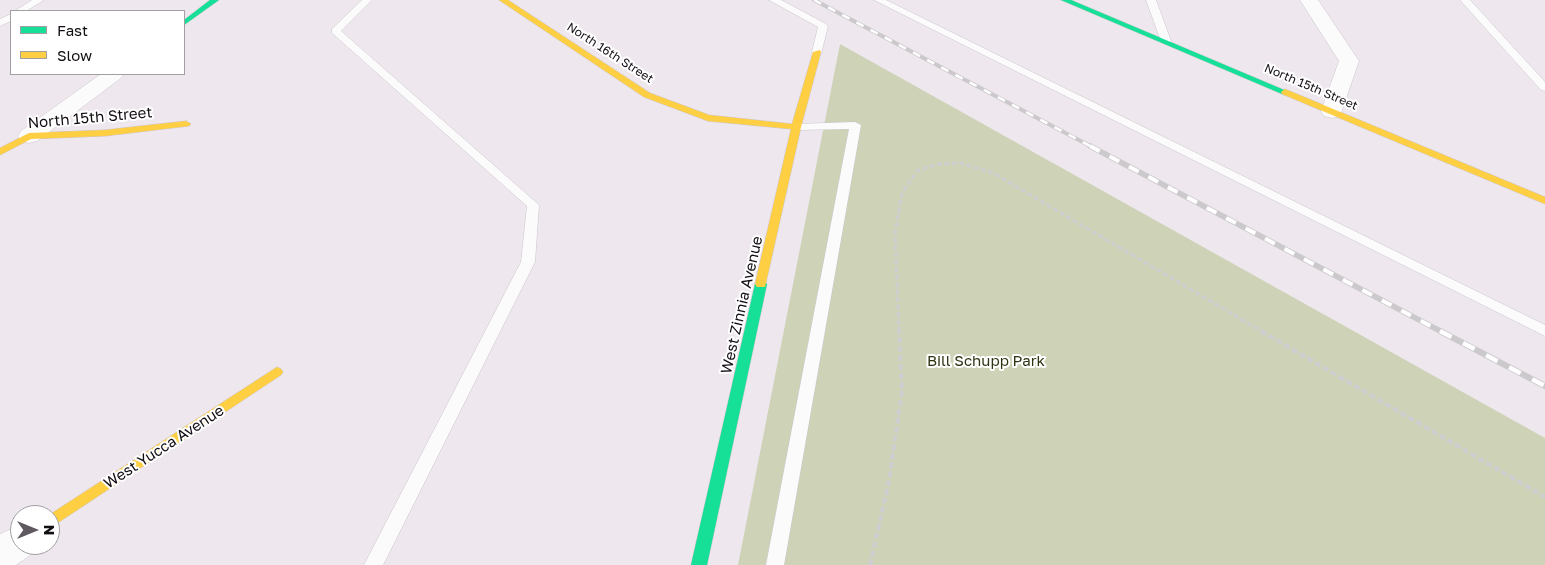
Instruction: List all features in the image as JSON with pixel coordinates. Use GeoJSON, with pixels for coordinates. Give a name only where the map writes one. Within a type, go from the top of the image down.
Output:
{"type":"FeatureCollection","features":[{"type":"Feature","properties":{"kind":"street"},"geometry":{"type":"LineString","coordinates":[[185,22],[215,0]]}},
{"type":"Feature","properties":{"kind":"street","name":"North 16th Street"},"geometry":{"type":"LineString","coordinates":[[503,0],[647,95],[708,118],[796,127]]}},
{"type":"Feature","properties":{"kind":"street","name":"North 15th Street"},"geometry":{"type":"LineString","coordinates":[[1065,0],[1545,201]]}},
{"type":"Feature","properties":{"kind":"street"},"geometry":{"type":"LineString","coordinates":[[1309,0],[1349,61],[1332,111]]}},
{"type":"Feature","properties":{"kind":"street","name":"West Zinnia Avenue"},"geometry":{"type":"LineString","coordinates":[[699,565],[796,127],[818,52]]}},
{"type":"Feature","properties":{"kind":"street"},"geometry":{"type":"LineString","coordinates":[[28,136],[113,75]]}},
{"type":"Feature","properties":{"kind":"street","name":"North 15th Street"},"geometry":{"type":"LineString","coordinates":[[0,152],[28,136],[105,133],[186,124]]}},
{"type":"Feature","properties":{"kind":"street","name":"West Yucca Avenue"},"geometry":{"type":"LineString","coordinates":[[60,515],[278,372]]}},
{"type":"Feature","properties":{"kind":"lane"},"geometry":{"type":"LineString","coordinates":[[22,10],[39,0]]}},
{"type":"Feature","properties":{"kind":"lane"},"geometry":{"type":"LineString","coordinates":[[368,0],[335,31],[533,206],[528,262],[373,565]]}},
{"type":"Feature","properties":{"kind":"lane"},"geometry":{"type":"LineString","coordinates":[[774,0],[823,26],[818,52]]}},
{"type":"Feature","properties":{"kind":"lane"},"geometry":{"type":"LineString","coordinates":[[879,0],[1545,331]]}},
{"type":"Feature","properties":{"kind":"lane"},"geometry":{"type":"LineString","coordinates":[[1152,0],[1166,41]]}},
{"type":"Feature","properties":{"kind":"lane"},"geometry":{"type":"LineString","coordinates":[[1465,0],[1545,88]]}},
{"type":"Feature","properties":{"kind":"lane"},"geometry":{"type":"LineString","coordinates":[[775,565],[855,125],[796,127]]}},
{"type":"Feature","properties":{"kind":"path"},"geometry":{"type":"LineString","coordinates":[[870,565],[889,481],[902,391],[894,233],[902,193],[918,170],[939,164],[960,163],[993,173],[1545,497]]}},
{"type":"Feature","properties":{"kind":"green space","name":"Bill Schupp Park"},"geometry":{"type":"Polygon","coordinates":[[[840,44],[1545,438],[1545,565],[738,565],[840,44]]]}},
{"type":"Feature","properties":{"kind":"railway"},"geometry":{"type":"LineString","coordinates":[[814,0],[1092,147]]}},
{"type":"Feature","properties":{"kind":"railway"},"geometry":{"type":"LineString","coordinates":[[1090,146],[1442,332]]}},
{"type":"Feature","properties":{"kind":"railway"},"geometry":{"type":"LineString","coordinates":[[1440,331],[1545,386]]}},
{"type":"Feature","properties":{"kind":"traffic: fast"},"geometry":{"type":"LineString","coordinates":[[185,22],[215,0]]}},
{"type":"Feature","properties":{"kind":"traffic: fast"},"geometry":{"type":"LineString","coordinates":[[1065,0],[1285,92]]}},
{"type":"Feature","properties":{"kind":"traffic: fast"},"geometry":{"type":"LineString","coordinates":[[699,565],[761,284]]}},
{"type":"Feature","properties":{"kind":"traffic: slow"},"geometry":{"type":"LineString","coordinates":[[503,0],[647,95],[708,118],[796,127]]}},
{"type":"Feature","properties":{"kind":"traffic: slow"},"geometry":{"type":"LineString","coordinates":[[761,284],[796,127],[817,52]]}},
{"type":"Feature","properties":{"kind":"traffic: slow"},"geometry":{"type":"LineString","coordinates":[[1285,92],[1545,201]]}},
{"type":"Feature","properties":{"kind":"traffic: slow"},"geometry":{"type":"LineString","coordinates":[[0,152],[29,136],[105,133],[186,124]]}},
{"type":"Feature","properties":{"kind":"traffic: slow"},"geometry":{"type":"LineString","coordinates":[[60,515],[277,372]]}}]}
